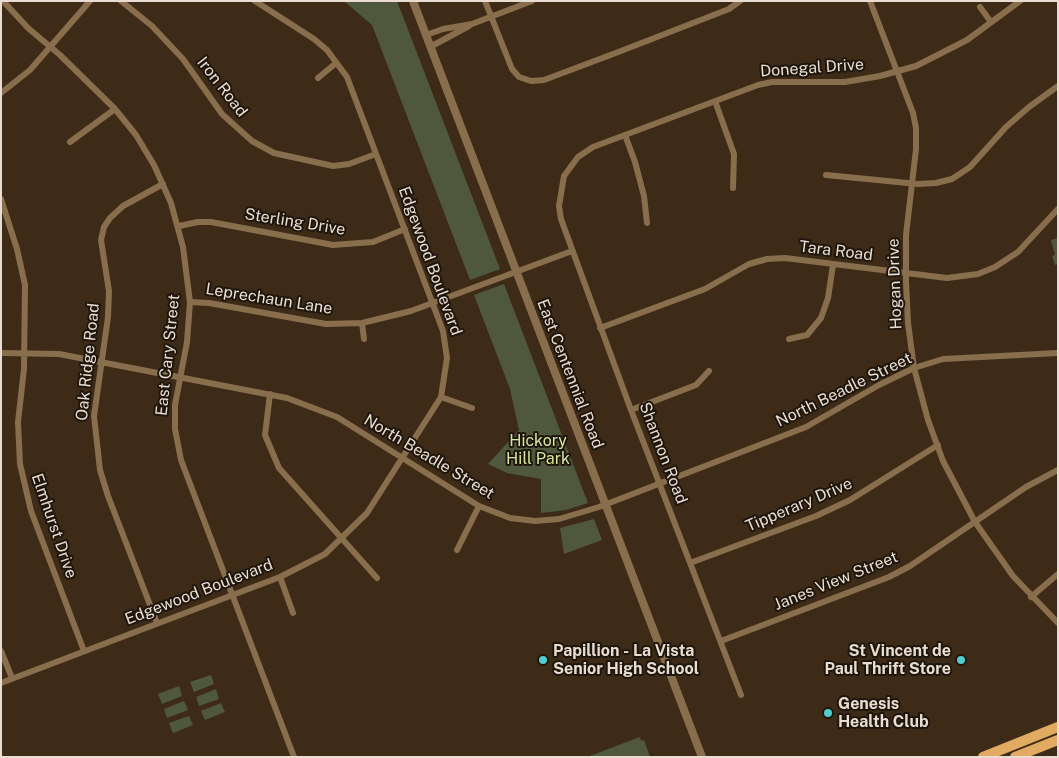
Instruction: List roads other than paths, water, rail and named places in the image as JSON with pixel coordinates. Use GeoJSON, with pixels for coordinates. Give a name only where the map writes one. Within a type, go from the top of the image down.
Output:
{"type":"FeatureCollection","features":[{"type":"Feature","properties":{"kind":"main road"},"geometry":{"type":"LineString","coordinates":[[983,757],[1058,727]]}},
{"type":"Feature","properties":{"kind":"main road"},"geometry":{"type":"LineString","coordinates":[[1015,757],[1058,740]]}},
{"type":"Feature","properties":{"kind":"street","name":"East Cary Street"},"geometry":{"type":"LineString","coordinates":[[3,1],[28,28],[50,46],[115,109],[136,135],[163,184],[179,226],[188,275],[190,302],[175,429],[181,460],[294,757]]}},
{"type":"Feature","properties":{"kind":"street"},"geometry":{"type":"LineString","coordinates":[[1,93],[30,70],[90,1]]}},
{"type":"Feature","properties":{"kind":"street","name":"Iron Road"},"geometry":{"type":"LineString","coordinates":[[120,1],[152,26],[183,59],[222,114],[252,141],[281,155],[333,166],[348,164],[376,154]]}},
{"type":"Feature","properties":{"kind":"street","name":"Edgewood Boulevard"},"geometry":{"type":"LineString","coordinates":[[1,682],[280,577],[324,554],[342,539],[367,513],[441,396],[446,370],[446,344],[433,303],[347,77],[314,39],[255,1]]}},
{"type":"Feature","properties":{"kind":"street","name":"East Centennial Road"},"geometry":{"type":"LineString","coordinates":[[413,1],[702,757]]}},
{"type":"Feature","properties":{"kind":"street"},"geometry":{"type":"LineString","coordinates":[[485,1],[512,69],[520,77],[531,82],[544,80],[621,52],[728,9],[740,1]]}},
{"type":"Feature","properties":{"kind":"street"},"geometry":{"type":"LineString","coordinates":[[430,46],[472,24],[532,1]]}},
{"type":"Feature","properties":{"kind":"street","name":"Hogan Drive"},"geometry":{"type":"LineString","coordinates":[[870,1],[913,113],[916,128],[913,183],[906,235],[908,322],[914,368],[938,445],[956,488],[975,522],[1007,568],[1031,597],[1058,623]]}},
{"type":"Feature","properties":{"kind":"street","name":"Donegal Drive"},"geometry":{"type":"LineString","coordinates":[[561,219],[560,191],[564,176],[578,157],[593,147],[758,85],[772,82],[845,82],[897,72],[938,56],[1020,1]]}},
{"type":"Feature","properties":{"kind":"street"},"geometry":{"type":"LineString","coordinates":[[980,7],[991,22]]}},
{"type":"Feature","properties":{"kind":"street"},"geometry":{"type":"LineString","coordinates":[[426,35],[443,29],[472,24]]}},
{"type":"Feature","properties":{"kind":"street"},"geometry":{"type":"LineString","coordinates":[[318,78],[336,63]]}},
{"type":"Feature","properties":{"kind":"street"},"geometry":{"type":"LineString","coordinates":[[826,175],[913,183],[942,182],[962,174],[1006,127],[1058,86]]}},
{"type":"Feature","properties":{"kind":"street"},"geometry":{"type":"LineString","coordinates":[[714,101],[734,154],[733,188]]}},
{"type":"Feature","properties":{"kind":"street"},"geometry":{"type":"LineString","coordinates":[[70,142],[115,109]]}},
{"type":"Feature","properties":{"kind":"street"},"geometry":{"type":"LineString","coordinates":[[625,135],[635,162],[644,196],[647,223]]}},
{"type":"Feature","properties":{"kind":"street","name":"Oak Ridge Road"},"geometry":{"type":"LineString","coordinates":[[157,623],[100,470],[94,416],[109,308],[109,291],[102,240],[104,227],[110,218],[123,206],[163,184]]}},
{"type":"Feature","properties":{"kind":"street","name":"Elmhurst Drive"},"geometry":{"type":"LineString","coordinates":[[1,199],[24,278],[24,354],[18,422],[20,464],[24,488],[84,651]]}},
{"type":"Feature","properties":{"kind":"street","name":"Tara Road"},"geometry":{"type":"LineString","coordinates":[[600,328],[705,289],[749,264],[767,259],[786,258],[906,274],[952,278],[986,271],[1018,252],[1058,209]]}},
{"type":"Feature","properties":{"kind":"street","name":"Shannon Road"},"geometry":{"type":"LineString","coordinates":[[561,219],[631,410],[742,695]]}},
{"type":"Feature","properties":{"kind":"street","name":"Sterling Drive"},"geometry":{"type":"LineString","coordinates":[[179,226],[198,222],[211,222],[333,245],[373,242],[405,229]]}},
{"type":"Feature","properties":{"kind":"street","name":"Leprechaun Lane"},"geometry":{"type":"LineString","coordinates":[[190,302],[218,304],[326,324],[362,323],[386,319],[433,303],[572,251]]}},
{"type":"Feature","properties":{"kind":"street"},"geometry":{"type":"LineString","coordinates":[[789,339],[807,335],[821,318],[828,298],[833,265]]}},
{"type":"Feature","properties":{"kind":"street"},"geometry":{"type":"LineString","coordinates":[[362,323],[364,339]]}},
{"type":"Feature","properties":{"kind":"street","name":"North Beadle Street"},"geometry":{"type":"LineString","coordinates":[[1,353],[59,354],[287,398],[337,417],[479,506],[510,518],[535,521],[558,519],[606,505],[806,427],[879,385],[914,368],[943,359],[1058,353]]}},
{"type":"Feature","properties":{"kind":"street"},"geometry":{"type":"LineString","coordinates":[[631,410],[696,385],[709,371]]}},
{"type":"Feature","properties":{"kind":"street"},"geometry":{"type":"LineString","coordinates":[[270,394],[265,416],[265,435],[271,454],[279,468],[376,578]]}},
{"type":"Feature","properties":{"kind":"street"},"geometry":{"type":"LineString","coordinates":[[441,396],[472,408]]}},
{"type":"Feature","properties":{"kind":"street","name":"Tipperary Drive"},"geometry":{"type":"LineString","coordinates":[[690,563],[816,516],[850,500],[938,445]]}},
{"type":"Feature","properties":{"kind":"street","name":"Janes View Street"},"geometry":{"type":"LineString","coordinates":[[721,642],[890,577],[910,566],[1026,487],[1058,470]]}},
{"type":"Feature","properties":{"kind":"street"},"geometry":{"type":"LineString","coordinates":[[457,550],[479,506]]}},
{"type":"Feature","properties":{"kind":"street"},"geometry":{"type":"LineString","coordinates":[[1031,597],[1058,574]]}},
{"type":"Feature","properties":{"kind":"street"},"geometry":{"type":"LineString","coordinates":[[280,577],[293,613]]}},
{"type":"Feature","properties":{"kind":"street"},"geometry":{"type":"LineString","coordinates":[[1,651],[12,678]]}},
{"type":"Feature","properties":{"kind":"place","name":"Papillion - La Vista Senior High School"},"geometry":{"type":"Point","coordinates":[543,660]}},
{"type":"Feature","properties":{"kind":"place","name":"St Vincent de Paul Thrift Store"},"geometry":{"type":"Point","coordinates":[961,660]}},
{"type":"Feature","properties":{"kind":"place","name":"Genesis Health Club"},"geometry":{"type":"Point","coordinates":[828,713]}},
{"type":"Feature","properties":{"kind":"park label","name":"Hickory Hill Park"},"geometry":{"type":"Point","coordinates":[538,450]}}]}
